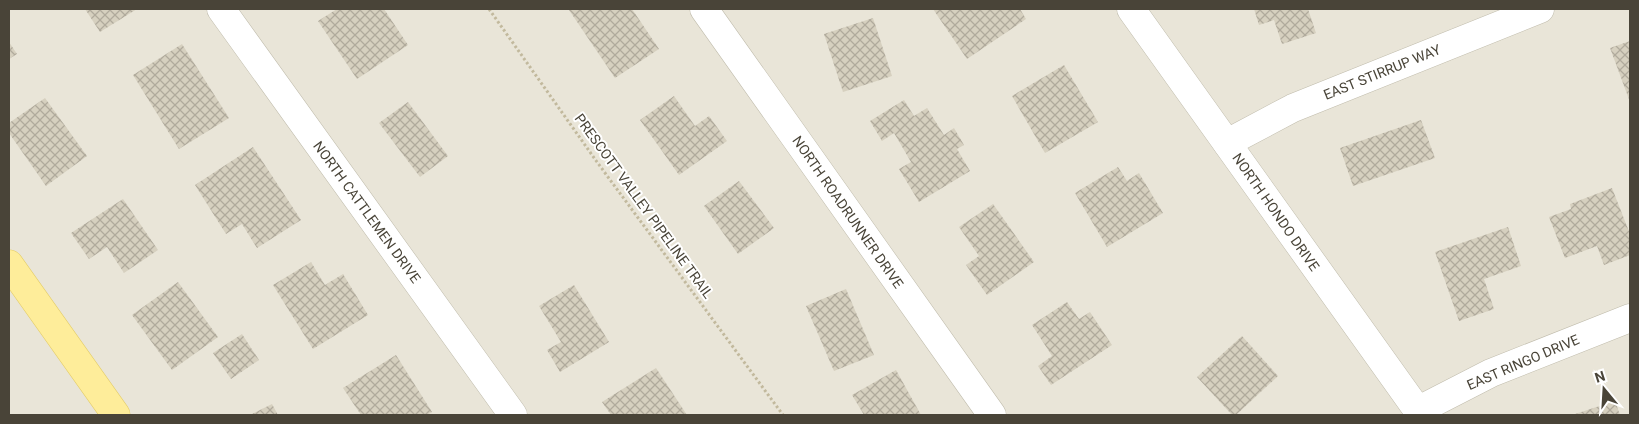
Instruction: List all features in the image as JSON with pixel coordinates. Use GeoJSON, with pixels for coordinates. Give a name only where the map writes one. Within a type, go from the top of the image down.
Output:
{"type":"FeatureCollection","features":[{"type":"Feature","properties":{"kind":"main road"},"geometry":{"type":"LineString","coordinates":[[9,264],[116,415]]}},
{"type":"Feature","properties":{"kind":"street","name":"NORTH CATTLEMEN DRIVE"},"geometry":{"type":"LineString","coordinates":[[221,9],[513,415]]}},
{"type":"Feature","properties":{"kind":"street","name":"NORTH ROADRUNNER DRIVE"},"geometry":{"type":"LineString","coordinates":[[704,9],[992,415]]}},
{"type":"Feature","properties":{"kind":"street","name":"NORTH HONDO DRIVE"},"geometry":{"type":"LineString","coordinates":[[1131,9],[1419,413]]}},
{"type":"Feature","properties":{"kind":"street","name":"EAST STIRRUP WAY"},"geometry":{"type":"LineString","coordinates":[[1227,142],[1293,108],[1540,9]]}},
{"type":"Feature","properties":{"kind":"street","name":"EAST RINGO DRIVE"},"geometry":{"type":"LineString","coordinates":[[1419,413],[1491,373],[1630,318]]}},
{"type":"Feature","properties":{"kind":"path","name":"PRESCOTT VALLEY PIPELINE TRAIL"},"geometry":{"type":"LineString","coordinates":[[489,9],[597,162],[783,415]]}},
{"type":"Feature","properties":{"kind":"shaded area"},"geometry":{"type":"Polygon","coordinates":[[[9,9],[1630,9],[1630,415],[9,415],[9,9]]]}},
{"type":"Feature","properties":{"kind":"building"},"geometry":{"type":"Polygon","coordinates":[[[85,9],[137,9],[100,32],[85,9]]]}},
{"type":"Feature","properties":{"kind":"building"},"geometry":{"type":"Polygon","coordinates":[[[337,9],[384,9],[408,45],[357,79],[318,21],[337,9]]]}},
{"type":"Feature","properties":{"kind":"building"},"geometry":{"type":"Polygon","coordinates":[[[632,9],[659,49],[615,78],[569,10],[632,9]]]}},
{"type":"Feature","properties":{"kind":"building"},"geometry":{"type":"Polygon","coordinates":[[[933,9],[1020,9],[1026,19],[967,59],[933,9]]]}},
{"type":"Feature","properties":{"kind":"building"},"geometry":{"type":"Polygon","coordinates":[[[1254,9],[1308,9],[1316,33],[1282,44],[1274,20],[1259,25],[1254,9]]]}},
{"type":"Feature","properties":{"kind":"building"},"geometry":{"type":"Polygon","coordinates":[[[873,18],[892,76],[843,92],[824,34],[873,18]]]}},
{"type":"Feature","properties":{"kind":"building"},"geometry":{"type":"Polygon","coordinates":[[[1630,41],[1630,102],[1610,48],[1630,41]]]}},
{"type":"Feature","properties":{"kind":"building"},"geometry":{"type":"Polygon","coordinates":[[[9,42],[17,54],[9,59],[9,42]]]}},
{"type":"Feature","properties":{"kind":"building"},"geometry":{"type":"Polygon","coordinates":[[[182,44],[229,118],[179,149],[133,75],[182,44]]]}},
{"type":"Feature","properties":{"kind":"building"},"geometry":{"type":"Polygon","coordinates":[[[1064,65],[1098,122],[1045,153],[1012,96],[1064,65]]]}},
{"type":"Feature","properties":{"kind":"building"},"geometry":{"type":"Polygon","coordinates":[[[674,96],[695,126],[709,116],[727,141],[679,175],[640,120],[674,96]]]}},
{"type":"Feature","properties":{"kind":"building"},"geometry":{"type":"Polygon","coordinates":[[[45,98],[87,156],[46,186],[9,133],[9,123],[45,98]]]}},
{"type":"Feature","properties":{"kind":"building"},"geometry":{"type":"Polygon","coordinates":[[[904,100],[914,116],[927,108],[944,135],[954,128],[964,145],[957,149],[970,171],[919,202],[899,169],[911,162],[894,133],[882,141],[870,121],[904,100]]]}},
{"type":"Feature","properties":{"kind":"building"},"geometry":{"type":"Polygon","coordinates":[[[408,102],[448,156],[420,177],[379,123],[408,102]]]}},
{"type":"Feature","properties":{"kind":"building"},"geometry":{"type":"Polygon","coordinates":[[[1421,120],[1435,158],[1353,186],[1340,148],[1421,120]]]}},
{"type":"Feature","properties":{"kind":"building"},"geometry":{"type":"Polygon","coordinates":[[[253,147],[301,220],[257,248],[242,224],[226,234],[195,185],[253,147]]]}},
{"type":"Feature","properties":{"kind":"building"},"geometry":{"type":"Polygon","coordinates":[[[1118,167],[1127,181],[1139,173],[1163,213],[1107,247],[1075,193],[1118,167]]]}},
{"type":"Feature","properties":{"kind":"building"},"geometry":{"type":"Polygon","coordinates":[[[739,181],[774,228],[738,254],[704,206],[739,181]]]}},
{"type":"Feature","properties":{"kind":"building"},"geometry":{"type":"Polygon","coordinates":[[[1612,188],[1630,234],[1630,255],[1604,265],[1597,246],[1565,258],[1549,217],[1571,209],[1570,204],[1612,188]]]}},
{"type":"Feature","properties":{"kind":"building"},"geometry":{"type":"Polygon","coordinates":[[[123,199],[158,250],[124,273],[107,247],[89,259],[71,233],[123,199]]]}},
{"type":"Feature","properties":{"kind":"building"},"geometry":{"type":"Polygon","coordinates":[[[993,204],[1034,262],[987,295],[966,265],[979,256],[959,227],[993,204]]]}},
{"type":"Feature","properties":{"kind":"building"},"geometry":{"type":"Polygon","coordinates":[[[1508,227],[1521,266],[1484,279],[1494,309],[1459,321],[1435,252],[1508,227]]]}},
{"type":"Feature","properties":{"kind":"building"},"geometry":{"type":"Polygon","coordinates":[[[311,262],[325,285],[343,274],[368,315],[313,349],[273,285],[311,262]]]}},
{"type":"Feature","properties":{"kind":"building"},"geometry":{"type":"Polygon","coordinates":[[[178,282],[218,337],[172,370],[132,315],[178,282]]]}},
{"type":"Feature","properties":{"kind":"building"},"geometry":{"type":"Polygon","coordinates":[[[574,285],[609,342],[560,372],[547,350],[561,342],[539,306],[574,285]]]}},
{"type":"Feature","properties":{"kind":"building"},"geometry":{"type":"Polygon","coordinates":[[[846,289],[874,355],[834,371],[806,306],[846,289]]]}},
{"type":"Feature","properties":{"kind":"building"},"geometry":{"type":"Polygon","coordinates":[[[1067,302],[1079,319],[1090,312],[1112,345],[1051,385],[1038,366],[1052,356],[1032,325],[1067,302]]]}},
{"type":"Feature","properties":{"kind":"building"},"geometry":{"type":"Polygon","coordinates":[[[242,334],[259,360],[231,379],[213,353],[242,334]]]}},
{"type":"Feature","properties":{"kind":"building"},"geometry":{"type":"Polygon","coordinates":[[[1242,336],[1278,376],[1236,415],[1232,415],[1197,377],[1242,336]]]}},
{"type":"Feature","properties":{"kind":"building"},"geometry":{"type":"Polygon","coordinates":[[[396,355],[432,412],[427,415],[361,415],[343,388],[396,355]]]}},
{"type":"Feature","properties":{"kind":"building"},"geometry":{"type":"Polygon","coordinates":[[[656,368],[687,415],[611,415],[602,402],[656,368]]]}},
{"type":"Feature","properties":{"kind":"building"},"geometry":{"type":"Polygon","coordinates":[[[896,370],[921,415],[864,415],[852,395],[896,370]]]}},
{"type":"Feature","properties":{"kind":"building"},"geometry":{"type":"Polygon","coordinates":[[[1615,401],[1620,415],[1572,415],[1615,401]]]}},
{"type":"Feature","properties":{"kind":"building"},"geometry":{"type":"Polygon","coordinates":[[[272,404],[278,415],[250,415],[272,404]]]}}]}
